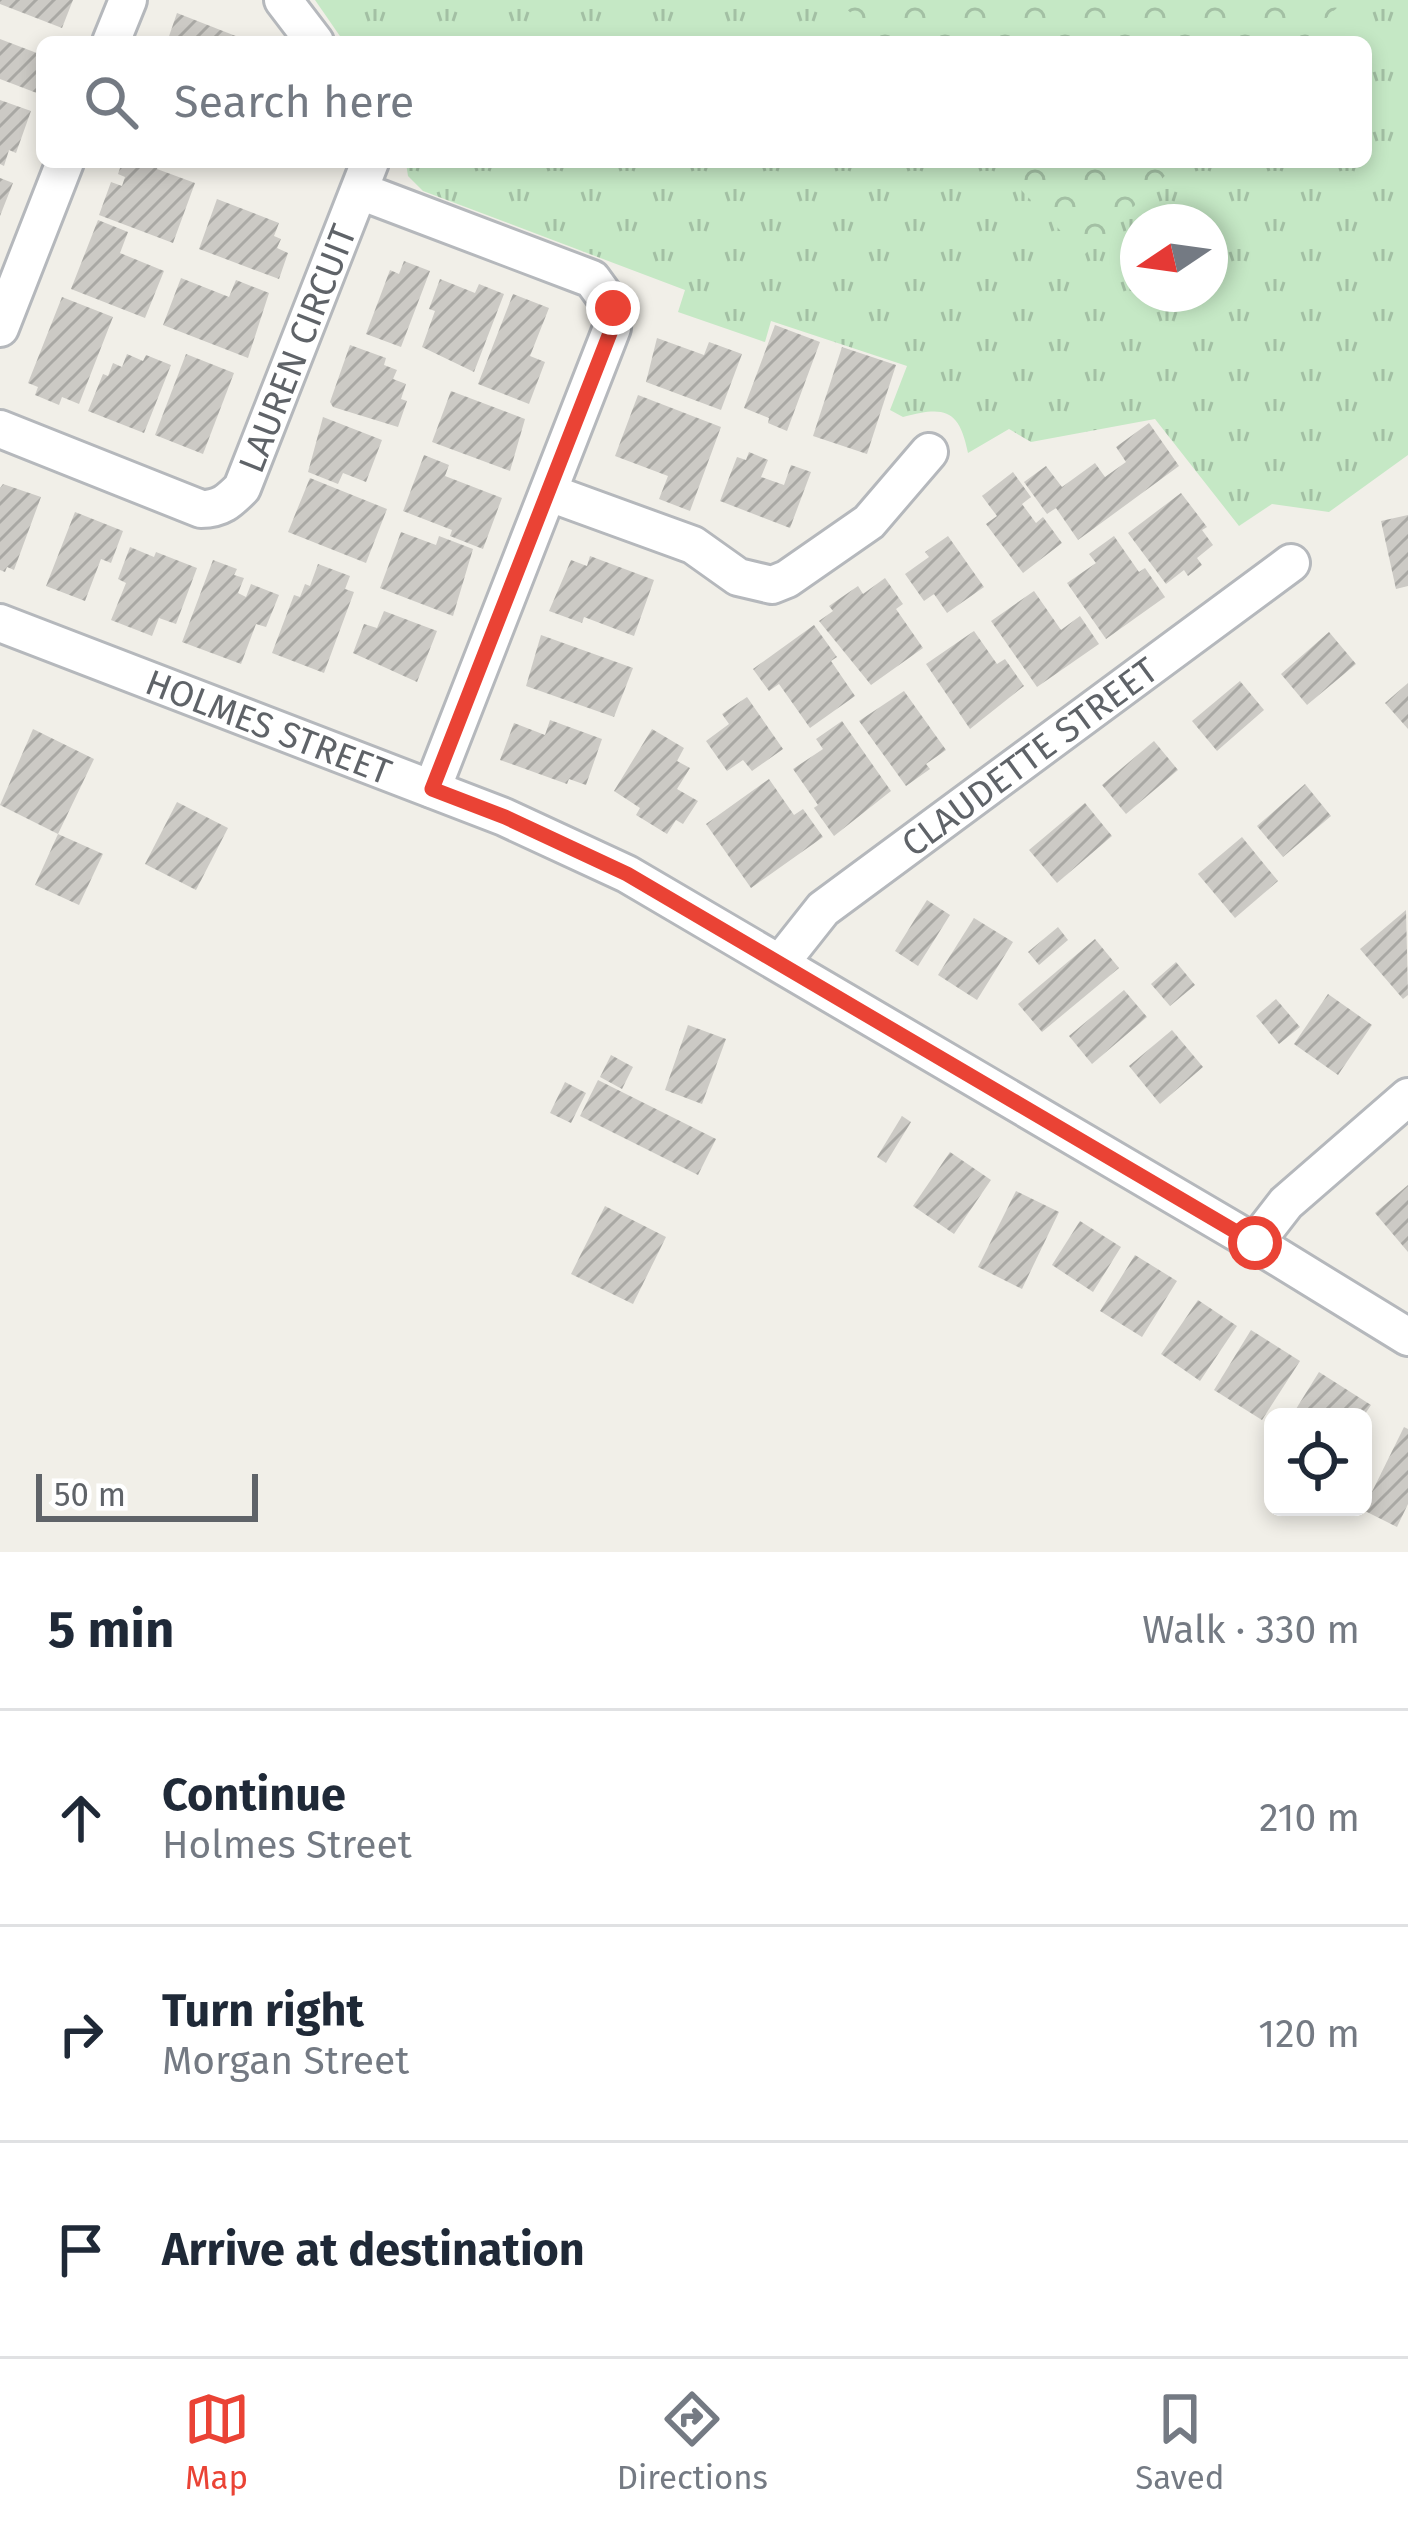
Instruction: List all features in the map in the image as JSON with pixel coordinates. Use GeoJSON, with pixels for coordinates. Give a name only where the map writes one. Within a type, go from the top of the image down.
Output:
{"type":"FeatureCollection","features":[{"type":"Feature","properties":{"kind":"street"},"geometry":{"type":"LineString","coordinates":[[113,36],[128,0]]}},
{"type":"Feature","properties":{"kind":"street"},"geometry":{"type":"LineString","coordinates":[[284,0],[311,36]]}},
{"type":"Feature","properties":{"kind":"street"},"geometry":{"type":"LineString","coordinates":[[0,328],[62,168]]}},
{"type":"Feature","properties":{"kind":"street"},"geometry":{"type":"LineString","coordinates":[[365,176],[592,279],[613,308],[612,328],[550,493],[432,789]]}},
{"type":"Feature","properties":{"kind":"street","name":"LAUREN CIRCUIT"},"geometry":{"type":"LineString","coordinates":[[0,429],[202,509],[229,502],[242,488],[365,176]]}},
{"type":"Feature","properties":{"kind":"street"},"geometry":{"type":"LineString","coordinates":[[550,493],[693,545],[738,577],[772,585],[869,522],[929,452]]}},
{"type":"Feature","properties":{"kind":"street","name":"CLAUDETTE STREET"},"geometry":{"type":"LineString","coordinates":[[781,962],[823,909],[1291,563]]}},
{"type":"Feature","properties":{"kind":"street","name":"HOLMES STREET"},"geometry":{"type":"LineString","coordinates":[[0,623],[505,817],[627,874],[1408,1337]]}},
{"type":"Feature","properties":{"kind":"street"},"geometry":{"type":"LineString","coordinates":[[1255,1243],[1286,1203],[1408,1096]]}},
{"type":"Feature","properties":{"kind":"green space"},"geometry":{"type":"Polygon","coordinates":[[[315,0],[838,0],[873,36],[340,36],[315,0]]]}},
{"type":"Feature","properties":{"kind":"green space"},"geometry":{"type":"Polygon","coordinates":[[[367,0],[1408,0],[1408,382],[1134,312],[1228,312],[1228,204],[1120,204],[1120,308],[570,168],[1372,168],[1372,36],[393,36],[367,0]]]}},
{"type":"Feature","properties":{"kind":"green space"},"geometry":{"type":"Polygon","coordinates":[[[1345,0],[1408,0],[1408,455],[1329,512],[1272,504],[1239,526],[1155,419],[1031,442],[1009,429],[968,453],[960,427],[948,414],[903,417],[890,410],[907,366],[771,321],[765,342],[678,312],[685,290],[423,191],[408,176],[407,168],[1000,168],[1084,255],[1120,220],[1120,312],[1228,312],[1228,204],[1136,204],[1173,168],[1372,168],[1372,36],[1308,36],[1345,0]]]}},
{"type":"Feature","properties":{"kind":"building"},"geometry":{"type":"Polygon","coordinates":[[[0,0],[73,0],[62,28],[0,4],[0,0]]]}},
{"type":"Feature","properties":{"kind":"building"},"geometry":{"type":"Polygon","coordinates":[[[177,13],[236,36],[169,36],[177,13]]]}},
{"type":"Feature","properties":{"kind":"building"},"geometry":{"type":"Polygon","coordinates":[[[0,39],[36,53],[36,93],[0,79],[0,39]]]}},
{"type":"Feature","properties":{"kind":"building"},"geometry":{"type":"Polygon","coordinates":[[[0,100],[31,111],[16,153],[9,150],[4,166],[0,164],[0,100]]]}},
{"type":"Feature","properties":{"kind":"building"},"geometry":{"type":"Polygon","coordinates":[[[120,168],[157,168],[195,183],[173,243],[99,215],[111,182],[122,186],[125,177],[118,174],[120,168]]]}},
{"type":"Feature","properties":{"kind":"building"},"geometry":{"type":"Polygon","coordinates":[[[0,178],[13,183],[0,216],[0,178]]]}},
{"type":"Feature","properties":{"kind":"building"},"geometry":{"type":"Polygon","coordinates":[[[217,199],[279,223],[274,236],[281,239],[277,248],[288,253],[279,279],[199,249],[217,199]]]}},
{"type":"Feature","properties":{"kind":"building"},"geometry":{"type":"Polygon","coordinates":[[[98,220],[128,232],[120,253],[164,271],[145,318],[71,289],[98,220]]]}},
{"type":"Feature","properties":{"kind":"building"},"geometry":{"type":"Polygon","coordinates":[[[404,261],[430,271],[401,347],[366,334],[390,270],[399,274],[404,261]]]}},
{"type":"Feature","properties":{"kind":"building"},"geometry":{"type":"Polygon","coordinates":[[[181,278],[229,297],[236,280],[269,293],[248,358],[163,325],[181,278]]]}},
{"type":"Feature","properties":{"kind":"building"},"geometry":{"type":"Polygon","coordinates":[[[440,279],[475,293],[479,284],[504,294],[474,372],[422,347],[440,279]]]}},
{"type":"Feature","properties":{"kind":"building"},"geometry":{"type":"Polygon","coordinates":[[[513,294],[549,308],[530,356],[545,362],[529,404],[478,384],[513,294]]]}},
{"type":"Feature","properties":{"kind":"building"},"geometry":{"type":"Polygon","coordinates":[[[62,297],[113,317],[79,404],[62,397],[59,405],[35,395],[38,387],[28,383],[62,297]]]}},
{"type":"Feature","properties":{"kind":"building"},"geometry":{"type":"Polygon","coordinates":[[[775,325],[820,342],[787,431],[744,408],[775,325]]]}},
{"type":"Feature","properties":{"kind":"building"},"geometry":{"type":"Polygon","coordinates":[[[657,338],[704,355],[709,342],[742,354],[721,410],[646,382],[657,338]]]}},
{"type":"Feature","properties":{"kind":"building"},"geometry":{"type":"Polygon","coordinates":[[[350,345],[386,358],[384,365],[397,370],[393,379],[406,384],[401,399],[407,401],[398,427],[333,407],[330,402],[350,345]]]}},
{"type":"Feature","properties":{"kind":"building"},"geometry":{"type":"Polygon","coordinates":[[[842,347],[896,365],[867,454],[813,436],[842,347]]]}},
{"type":"Feature","properties":{"kind":"building"},"geometry":{"type":"Polygon","coordinates":[[[127,354],[143,361],[146,355],[171,365],[144,433],[88,411],[103,374],[108,376],[113,363],[122,367],[127,354]]]}},
{"type":"Feature","properties":{"kind":"building"},"geometry":{"type":"Polygon","coordinates":[[[186,354],[234,373],[203,454],[155,435],[186,354]]]}},
{"type":"Feature","properties":{"kind":"building"},"geometry":{"type":"Polygon","coordinates":[[[451,391],[525,419],[510,471],[432,442],[451,391]]]}},
{"type":"Feature","properties":{"kind":"building"},"geometry":{"type":"Polygon","coordinates":[[[638,395],[721,427],[690,511],[659,499],[668,476],[615,456],[638,395]]]}},
{"type":"Feature","properties":{"kind":"building"},"geometry":{"type":"Polygon","coordinates":[[[323,417],[382,440],[366,482],[343,473],[338,484],[308,472],[323,417]]]}},
{"type":"Feature","properties":{"kind":"building"},"geometry":{"type":"Polygon","coordinates":[[[1149,423],[1179,466],[1078,540],[1056,508],[1047,514],[1024,482],[1046,466],[1062,487],[1095,463],[1105,477],[1126,462],[1116,447],[1149,423]]]}},
{"type":"Feature","properties":{"kind":"building"},"geometry":{"type":"Polygon","coordinates":[[[749,452],[768,460],[761,477],[784,485],[791,465],[811,472],[790,528],[720,501],[737,457],[746,460],[749,452]]]}},
{"type":"Feature","properties":{"kind":"building"},"geometry":{"type":"Polygon","coordinates":[[[424,455],[449,465],[445,476],[502,498],[483,549],[450,536],[452,530],[403,511],[424,455]]]}},
{"type":"Feature","properties":{"kind":"building"},"geometry":{"type":"Polygon","coordinates":[[[1013,472],[1031,497],[1022,504],[1036,523],[1043,517],[1062,543],[1023,573],[986,524],[997,516],[982,496],[1013,472]]]}},
{"type":"Feature","properties":{"kind":"building"},"geometry":{"type":"Polygon","coordinates":[[[310,478],[387,509],[366,563],[288,532],[310,478]]]}},
{"type":"Feature","properties":{"kind":"building"},"geometry":{"type":"Polygon","coordinates":[[[3,484],[41,497],[14,570],[7,567],[5,572],[0,570],[3,484]]]}},
{"type":"Feature","properties":{"kind":"building"},"geometry":{"type":"Polygon","coordinates":[[[1181,493],[1207,527],[1202,530],[1213,545],[1197,558],[1202,565],[1188,576],[1184,570],[1166,584],[1128,533],[1181,493]]]}},
{"type":"Feature","properties":{"kind":"building"},"geometry":{"type":"Polygon","coordinates":[[[75,512],[123,531],[111,563],[101,559],[85,601],[46,586],[75,512]]]}},
{"type":"Feature","properties":{"kind":"building"},"geometry":{"type":"Polygon","coordinates":[[[1408,515],[1408,586],[1396,589],[1381,521],[1408,515]]]}},
{"type":"Feature","properties":{"kind":"building"},"geometry":{"type":"Polygon","coordinates":[[[401,532],[436,545],[439,536],[473,549],[453,616],[380,588],[401,532]]]}},
{"type":"Feature","properties":{"kind":"building"},"geometry":{"type":"Polygon","coordinates":[[[948,536],[984,587],[947,613],[934,594],[924,601],[905,574],[948,536]]]}},
{"type":"Feature","properties":{"kind":"building"},"geometry":{"type":"Polygon","coordinates":[[[1114,536],[1139,572],[1145,568],[1165,597],[1106,639],[1067,583],[1096,563],[1089,554],[1114,536]]]}},
{"type":"Feature","properties":{"kind":"building"},"geometry":{"type":"Polygon","coordinates":[[[130,547],[197,568],[176,624],[159,618],[152,636],[111,620],[126,583],[118,579],[130,547]]]}},
{"type":"Feature","properties":{"kind":"building"},"geometry":{"type":"Polygon","coordinates":[[[590,556],[654,580],[634,636],[584,617],[582,623],[549,611],[571,560],[587,566],[590,556]]]}},
{"type":"Feature","properties":{"kind":"building"},"geometry":{"type":"Polygon","coordinates":[[[213,560],[237,569],[234,575],[244,578],[238,593],[246,597],[251,584],[279,595],[266,627],[256,624],[241,664],[182,642],[213,560]]]}},
{"type":"Feature","properties":{"kind":"building"},"geometry":{"type":"Polygon","coordinates":[[[318,564],[350,576],[345,589],[354,592],[324,673],[272,653],[294,595],[300,597],[305,584],[310,586],[318,564]]]}},
{"type":"Feature","properties":{"kind":"building"},"geometry":{"type":"Polygon","coordinates":[[[885,578],[903,604],[896,609],[923,648],[871,685],[819,621],[833,611],[829,606],[858,586],[863,594],[885,578]]]}},
{"type":"Feature","properties":{"kind":"building"},"geometry":{"type":"Polygon","coordinates":[[[1034,591],[1061,630],[1080,616],[1099,644],[1037,687],[991,621],[1034,591]]]}},
{"type":"Feature","properties":{"kind":"building"},"geometry":{"type":"Polygon","coordinates":[[[384,611],[437,631],[417,682],[353,653],[364,624],[377,628],[384,611]]]}},
{"type":"Feature","properties":{"kind":"building"},"geometry":{"type":"Polygon","coordinates":[[[814,625],[837,657],[831,661],[855,696],[810,728],[779,684],[769,691],[753,669],[814,625]]]}},
{"type":"Feature","properties":{"kind":"building"},"geometry":{"type":"Polygon","coordinates":[[[974,631],[997,664],[1005,659],[1024,686],[970,729],[926,664],[974,631]]]}},
{"type":"Feature","properties":{"kind":"building"},"geometry":{"type":"Polygon","coordinates":[[[1329,632],[1356,664],[1307,705],[1281,674],[1329,632]]]}},
{"type":"Feature","properties":{"kind":"building"},"geometry":{"type":"Polygon","coordinates":[[[541,635],[633,668],[614,717],[526,686],[541,635]]]}},
{"type":"Feature","properties":{"kind":"building"},"geometry":{"type":"Polygon","coordinates":[[[1240,681],[1264,710],[1217,751],[1192,721],[1240,681]]]}},
{"type":"Feature","properties":{"kind":"building"},"geometry":{"type":"Polygon","coordinates":[[[1408,683],[1408,729],[1385,703],[1408,683]]]}},
{"type":"Feature","properties":{"kind":"building"},"geometry":{"type":"Polygon","coordinates":[[[904,691],[946,750],[906,786],[859,721],[904,691]]]}},
{"type":"Feature","properties":{"kind":"building"},"geometry":{"type":"Polygon","coordinates":[[[747,697],[783,749],[752,771],[743,760],[727,771],[706,741],[729,724],[722,714],[747,697]]]}},
{"type":"Feature","properties":{"kind":"building"},"geometry":{"type":"Polygon","coordinates":[[[550,720],[602,739],[586,785],[569,779],[567,784],[500,760],[514,723],[545,735],[550,720]]]}},
{"type":"Feature","properties":{"kind":"building"},"geometry":{"type":"Polygon","coordinates":[[[842,721],[891,791],[834,836],[793,769],[823,749],[816,739],[842,721]]]}},
{"type":"Feature","properties":{"kind":"building"},"geometry":{"type":"Polygon","coordinates":[[[33,729],[94,759],[58,834],[0,805],[33,729]]]}},
{"type":"Feature","properties":{"kind":"building"},"geometry":{"type":"Polygon","coordinates":[[[652,729],[684,748],[677,761],[690,768],[677,789],[698,801],[683,824],[676,820],[667,834],[636,815],[640,808],[614,791],[652,729]]]}},
{"type":"Feature","properties":{"kind":"building"},"geometry":{"type":"Polygon","coordinates":[[[1154,741],[1178,770],[1126,814],[1102,785],[1154,741]]]}},
{"type":"Feature","properties":{"kind":"building"},"geometry":{"type":"Polygon","coordinates":[[[769,779],[794,815],[803,809],[823,837],[751,888],[706,824],[769,779]]]}},
{"type":"Feature","properties":{"kind":"building"},"geometry":{"type":"Polygon","coordinates":[[[1305,784],[1331,816],[1283,857],[1257,826],[1305,784]]]}},
{"type":"Feature","properties":{"kind":"building"},"geometry":{"type":"Polygon","coordinates":[[[177,802],[228,828],[196,890],[145,864],[177,802]]]}},
{"type":"Feature","properties":{"kind":"building"},"geometry":{"type":"Polygon","coordinates":[[[1085,803],[1112,836],[1057,883],[1029,850],[1085,803]]]}},
{"type":"Feature","properties":{"kind":"building"},"geometry":{"type":"Polygon","coordinates":[[[58,834],[103,854],[79,905],[35,885],[58,834]]]}},
{"type":"Feature","properties":{"kind":"building"},"geometry":{"type":"Polygon","coordinates":[[[1242,837],[1278,881],[1235,918],[1198,874],[1242,837]]]}},
{"type":"Feature","properties":{"kind":"building"},"geometry":{"type":"Polygon","coordinates":[[[927,900],[950,915],[918,966],[895,951],[927,900]]]}},
{"type":"Feature","properties":{"kind":"building"},"geometry":{"type":"Polygon","coordinates":[[[1406,910],[1408,995],[1403,999],[1360,949],[1406,910]]]}},
{"type":"Feature","properties":{"kind":"building"},"geometry":{"type":"Polygon","coordinates":[[[974,918],[1013,942],[977,1000],[938,975],[974,918]]]}},
{"type":"Feature","properties":{"kind":"building"},"geometry":{"type":"Polygon","coordinates":[[[1058,927],[1068,940],[1039,965],[1028,952],[1058,927]]]}},
{"type":"Feature","properties":{"kind":"building"},"geometry":{"type":"Polygon","coordinates":[[[1095,939],[1119,968],[1042,1032],[1018,1004],[1095,939]]]}},
{"type":"Feature","properties":{"kind":"building"},"geometry":{"type":"Polygon","coordinates":[[[1176,962],[1195,985],[1170,1006],[1151,984],[1176,962]]]}},
{"type":"Feature","properties":{"kind":"building"},"geometry":{"type":"Polygon","coordinates":[[[1124,990],[1147,1017],[1092,1064],[1069,1036],[1124,990]]]}},
{"type":"Feature","properties":{"kind":"building"},"geometry":{"type":"Polygon","coordinates":[[[1328,994],[1372,1025],[1338,1075],[1294,1044],[1328,994]]]}},
{"type":"Feature","properties":{"kind":"building"},"geometry":{"type":"Polygon","coordinates":[[[1276,999],[1300,1027],[1279,1044],[1256,1016],[1276,999]]]}},
{"type":"Feature","properties":{"kind":"building"},"geometry":{"type":"Polygon","coordinates":[[[688,1025],[726,1039],[702,1104],[665,1090],[688,1025]]]}},
{"type":"Feature","properties":{"kind":"building"},"geometry":{"type":"Polygon","coordinates":[[[1172,1030],[1203,1067],[1160,1104],[1129,1066],[1172,1030]]]}},
{"type":"Feature","properties":{"kind":"building"},"geometry":{"type":"Polygon","coordinates":[[[611,1055],[633,1067],[622,1089],[600,1077],[611,1055]]]}},
{"type":"Feature","properties":{"kind":"building"},"geometry":{"type":"Polygon","coordinates":[[[598,1080],[716,1139],[698,1175],[580,1116],[598,1080]]]}},
{"type":"Feature","properties":{"kind":"building"},"geometry":{"type":"Polygon","coordinates":[[[565,1082],[586,1093],[571,1123],[550,1113],[565,1082]]]}},
{"type":"Feature","properties":{"kind":"building"},"geometry":{"type":"Polygon","coordinates":[[[902,1116],[911,1122],[886,1163],[877,1157],[902,1116]]]}},
{"type":"Feature","properties":{"kind":"building"},"geometry":{"type":"Polygon","coordinates":[[[950,1152],[991,1180],[954,1234],[913,1206],[950,1152]]]}},
{"type":"Feature","properties":{"kind":"building"},"geometry":{"type":"Polygon","coordinates":[[[1408,1185],[1408,1252],[1375,1213],[1408,1185]]]}},
{"type":"Feature","properties":{"kind":"building"},"geometry":{"type":"Polygon","coordinates":[[[1016,1191],[1059,1212],[1022,1289],[978,1267],[1016,1191]]]}},
{"type":"Feature","properties":{"kind":"building"},"geometry":{"type":"Polygon","coordinates":[[[605,1206],[666,1237],[633,1304],[571,1274],[605,1206]]]}},
{"type":"Feature","properties":{"kind":"building"},"geometry":{"type":"Polygon","coordinates":[[[1080,1221],[1121,1247],[1093,1292],[1052,1265],[1080,1221]]]}},
{"type":"Feature","properties":{"kind":"building"},"geometry":{"type":"Polygon","coordinates":[[[1135,1255],[1177,1281],[1142,1337],[1100,1311],[1135,1255]]]}},
{"type":"Feature","properties":{"kind":"building"},"geometry":{"type":"Polygon","coordinates":[[[1198,1300],[1237,1326],[1200,1381],[1161,1354],[1198,1300]]]}},
{"type":"Feature","properties":{"kind":"building"},"geometry":{"type":"Polygon","coordinates":[[[1251,1330],[1300,1361],[1270,1408],[1264,1408],[1262,1420],[1214,1390],[1251,1330]]]}},
{"type":"Feature","properties":{"kind":"building"},"geometry":{"type":"Polygon","coordinates":[[[1319,1372],[1371,1405],[1369,1408],[1297,1408],[1319,1372]]]}},
{"type":"Feature","properties":{"kind":"building"},"geometry":{"type":"Polygon","coordinates":[[[1404,1427],[1408,1429],[1408,1504],[1397,1527],[1372,1514],[1372,1492],[1404,1427]]]}},
{"type":"Feature","properties":{"kind":"route"},"geometry":{"type":"LineString","coordinates":[[613,308],[612,328],[550,493],[432,789],[627,874],[1255,1243]]}}]}
